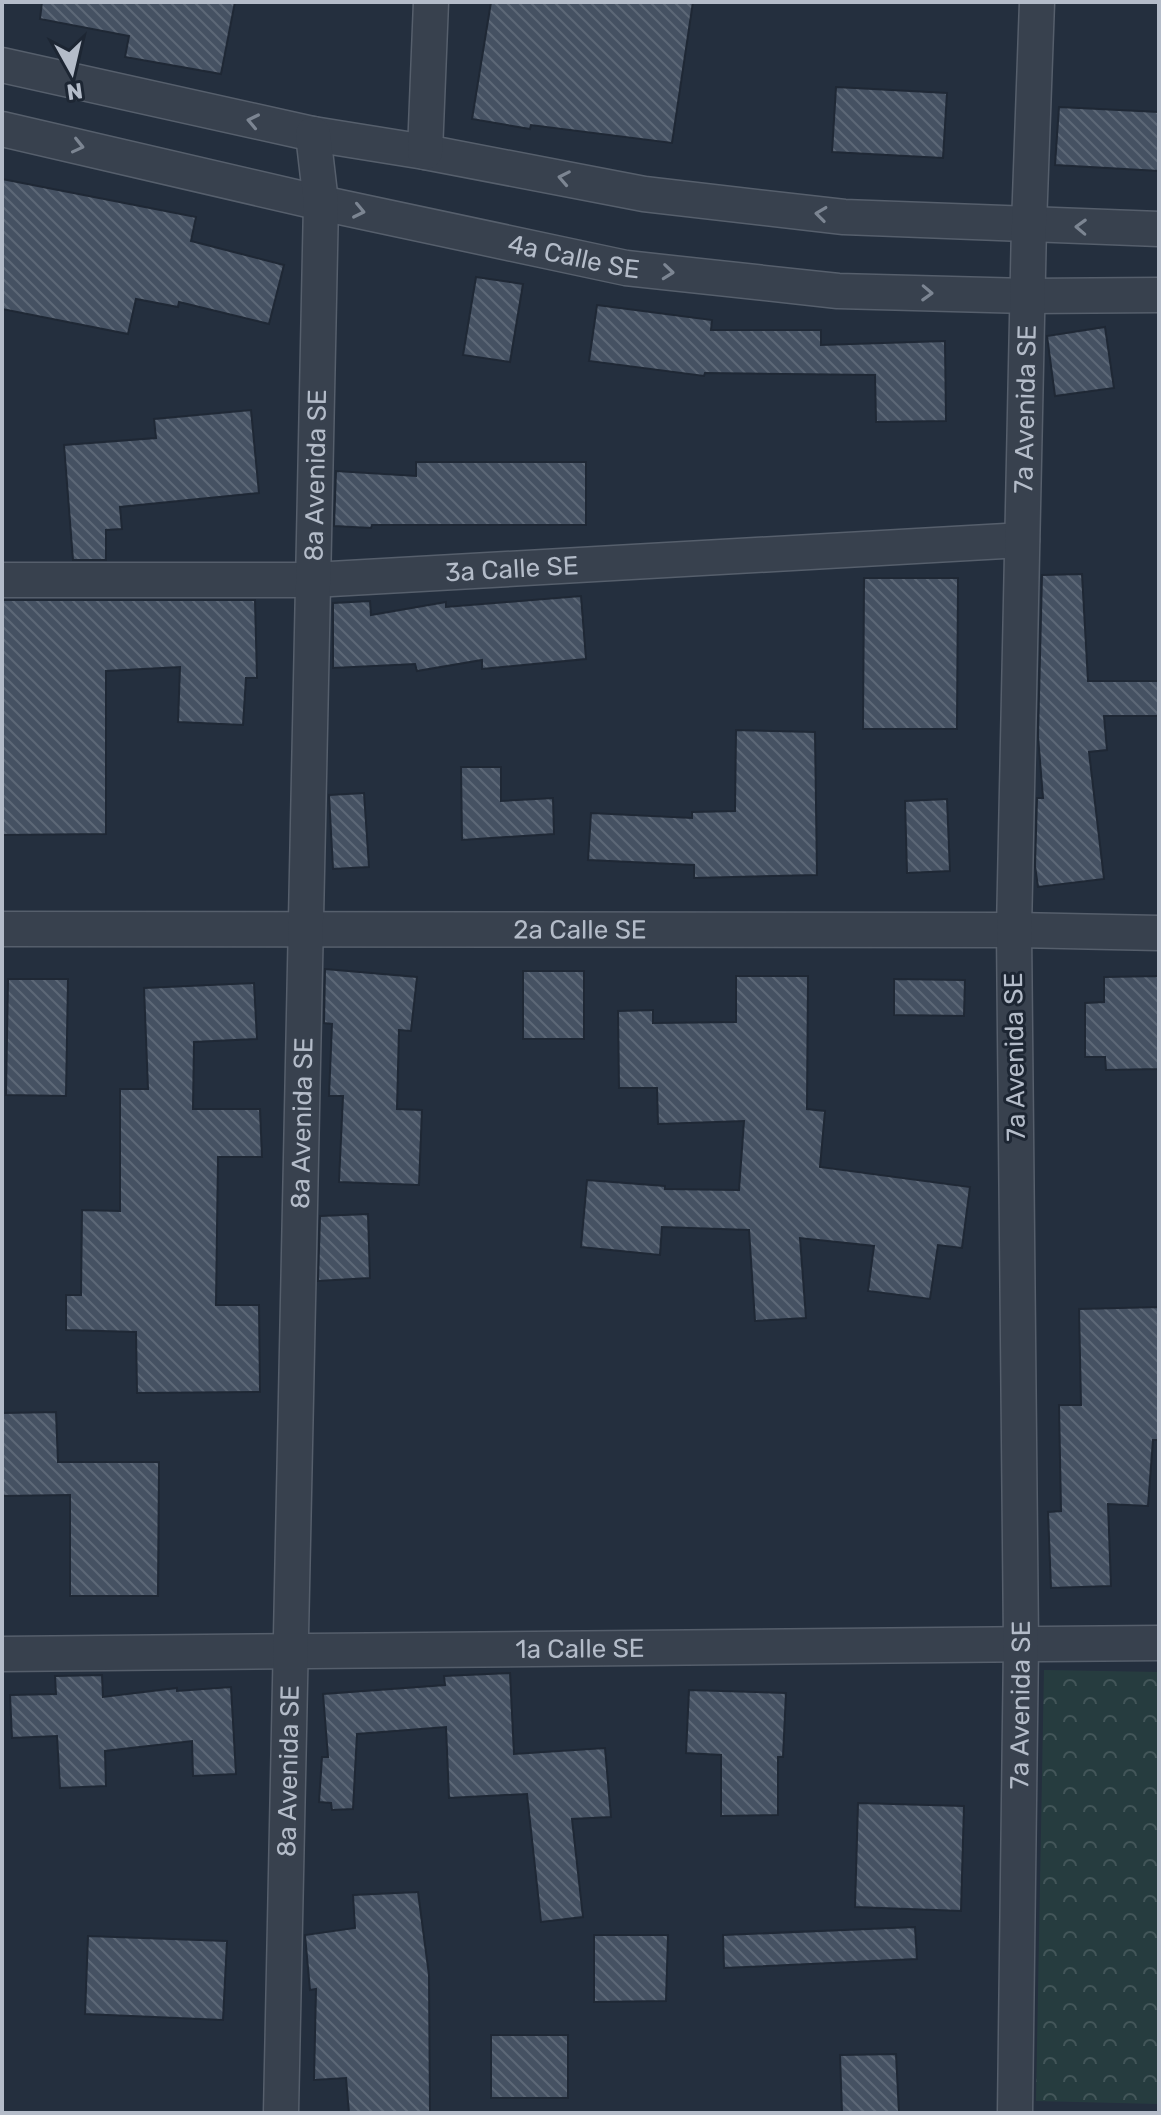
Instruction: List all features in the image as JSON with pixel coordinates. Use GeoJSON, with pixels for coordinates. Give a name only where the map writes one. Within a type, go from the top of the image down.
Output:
{"type":"FeatureCollection","features":[{"type":"Feature","properties":{"kind":"street"},"geometry":{"type":"LineString","coordinates":[[425,152],[431,2]]}},
{"type":"Feature","properties":{"kind":"street","name":"7a Avenida SE"},"geometry":{"type":"LineString","coordinates":[[1015,2113],[1021,1644],[1014,930],[1029,225],[1037,2]]}},
{"type":"Feature","properties":{"kind":"street"},"geometry":{"type":"LineString","coordinates":[[2,65],[313,134],[644,194],[844,217],[1159,229]]}},
{"type":"Feature","properties":{"kind":"street","name":"4a Calle SE"},"geometry":{"type":"LineString","coordinates":[[2,129],[321,203],[626,268],[838,291],[1028,296],[1159,295]]}},
{"type":"Feature","properties":{"kind":"street","name":"8a Avenida SE"},"geometry":{"type":"LineString","coordinates":[[281,2113],[321,203],[313,134]]}},
{"type":"Feature","properties":{"kind":"street","name":"3a Calle SE"},"geometry":{"type":"LineString","coordinates":[[2,580],[313,580],[1022,540]]}},
{"type":"Feature","properties":{"kind":"street","name":"2a Calle SE"},"geometry":{"type":"LineString","coordinates":[[2,929],[1014,930],[1159,933]]}},
{"type":"Feature","properties":{"kind":"street","name":"1a Calle SE"},"geometry":{"type":"LineString","coordinates":[[2,1654],[1159,1643]]}},
{"type":"Feature","properties":{"kind":"green space"},"geometry":{"type":"Polygon","coordinates":[[[1044,1670],[1159,1672],[1159,2104],[1036,2101],[1044,1670]]]}},
{"type":"Feature","properties":{"kind":"building"},"geometry":{"type":"Polygon","coordinates":[[[42,2],[235,2],[221,74],[125,57],[129,36],[40,19],[42,2]]]}},
{"type":"Feature","properties":{"kind":"building"},"geometry":{"type":"Polygon","coordinates":[[[491,2],[693,2],[672,143],[531,125],[530,129],[472,119],[491,2]]]}},
{"type":"Feature","properties":{"kind":"building"},"geometry":{"type":"Polygon","coordinates":[[[836,87],[947,93],[943,158],[832,152],[836,87]]]}},
{"type":"Feature","properties":{"kind":"building"},"geometry":{"type":"Polygon","coordinates":[[[1059,107],[1159,112],[1159,171],[1055,165],[1059,107]]]}},
{"type":"Feature","properties":{"kind":"building"},"geometry":{"type":"Polygon","coordinates":[[[2,179],[196,217],[191,241],[284,265],[269,324],[179,302],[178,307],[136,299],[128,334],[2,309],[2,179]]]}},
{"type":"Feature","properties":{"kind":"building"},"geometry":{"type":"Polygon","coordinates":[[[476,277],[523,284],[510,362],[463,355],[476,277]]]}},
{"type":"Feature","properties":{"kind":"building"},"geometry":{"type":"Polygon","coordinates":[[[597,305],[712,320],[711,330],[821,330],[821,345],[945,341],[946,421],[876,422],[875,375],[705,373],[704,376],[589,361],[597,305]]]}},
{"type":"Feature","properties":{"kind":"building"},"geometry":{"type":"Polygon","coordinates":[[[1105,327],[1114,388],[1055,396],[1047,336],[1105,327]]]}},
{"type":"Feature","properties":{"kind":"building"},"geometry":{"type":"Polygon","coordinates":[[[251,410],[259,493],[120,507],[122,529],[106,530],[106,560],[73,560],[64,445],[156,438],[154,419],[251,410]]]}},
{"type":"Feature","properties":{"kind":"building"},"geometry":{"type":"Polygon","coordinates":[[[416,462],[586,462],[586,525],[334,526],[336,471],[416,476],[416,462]]]}},
{"type":"Feature","properties":{"kind":"building"},"geometry":{"type":"Polygon","coordinates":[[[1082,574],[1088,681],[1159,681],[1159,716],[1104,716],[1107,750],[1089,752],[1104,879],[1038,887],[1035,866],[1037,798],[1043,798],[1038,736],[1042,575],[1082,574]]]}},
{"type":"Feature","properties":{"kind":"building"},"geometry":{"type":"Polygon","coordinates":[[[864,578],[958,578],[957,729],[863,729],[864,578]]]}},
{"type":"Feature","properties":{"kind":"building"},"geometry":{"type":"Polygon","coordinates":[[[581,596],[586,659],[482,669],[482,660],[417,671],[415,664],[333,668],[333,603],[370,601],[371,615],[446,602],[446,607],[581,596]]]}},
{"type":"Feature","properties":{"kind":"building"},"geometry":{"type":"Polygon","coordinates":[[[2,600],[255,600],[257,678],[246,678],[243,725],[178,722],[180,667],[106,671],[106,834],[2,835],[2,600]]]}},
{"type":"Feature","properties":{"kind":"building"},"geometry":{"type":"Polygon","coordinates":[[[736,730],[815,732],[817,875],[694,878],[694,865],[588,860],[591,813],[692,818],[692,812],[735,811],[736,730]]]}},
{"type":"Feature","properties":{"kind":"building"},"geometry":{"type":"Polygon","coordinates":[[[461,767],[501,767],[501,801],[553,798],[554,834],[462,840],[461,767]]]}},
{"type":"Feature","properties":{"kind":"building"},"geometry":{"type":"Polygon","coordinates":[[[364,793],[369,867],[333,869],[329,795],[364,793]]]}},
{"type":"Feature","properties":{"kind":"building"},"geometry":{"type":"Polygon","coordinates":[[[947,799],[950,871],[907,873],[905,801],[947,799]]]}},
{"type":"Feature","properties":{"kind":"building"},"geometry":{"type":"Polygon","coordinates":[[[325,969],[417,977],[411,1031],[399,1030],[397,1109],[422,1110],[419,1185],[339,1182],[343,1096],[329,1096],[332,1024],[324,1023],[325,969]]]}},
{"type":"Feature","properties":{"kind":"building"},"geometry":{"type":"Polygon","coordinates":[[[523,971],[584,971],[584,1039],[523,1039],[523,971]]]}},
{"type":"Feature","properties":{"kind":"building"},"geometry":{"type":"Polygon","coordinates":[[[736,976],[808,976],[807,1109],[825,1111],[820,1167],[970,1187],[962,1248],[938,1245],[930,1299],[868,1291],[874,1246],[800,1238],[806,1318],[755,1321],[749,1230],[662,1227],[660,1255],[581,1247],[587,1180],[665,1186],[665,1189],[739,1190],[744,1121],[658,1124],[657,1088],[619,1088],[618,1011],[653,1010],[653,1023],[736,1022],[736,976]]]}},
{"type":"Feature","properties":{"kind":"building"},"geometry":{"type":"Polygon","coordinates":[[[1159,976],[1159,1069],[1106,1070],[1105,1057],[1085,1057],[1085,1003],[1104,1002],[1104,977],[1159,976]]]}},
{"type":"Feature","properties":{"kind":"building"},"geometry":{"type":"Polygon","coordinates":[[[8,979],[68,979],[66,1096],[6,1095],[8,979]]]}},
{"type":"Feature","properties":{"kind":"building"},"geometry":{"type":"Polygon","coordinates":[[[894,979],[965,980],[964,1016],[894,1015],[894,979]]]}},
{"type":"Feature","properties":{"kind":"building"},"geometry":{"type":"Polygon","coordinates":[[[254,983],[257,1039],[194,1042],[193,1109],[260,1109],[262,1157],[218,1157],[216,1305],[259,1305],[260,1392],[137,1393],[136,1332],[66,1330],[66,1295],[81,1295],[82,1210],[120,1211],[120,1089],[148,1089],[144,988],[254,983]]]}},
{"type":"Feature","properties":{"kind":"building"},"geometry":{"type":"Polygon","coordinates":[[[368,1214],[370,1278],[318,1281],[320,1216],[368,1214]]]}},
{"type":"Feature","properties":{"kind":"building"},"geometry":{"type":"Polygon","coordinates":[[[1159,1307],[1159,1440],[1153,1440],[1148,1506],[1108,1504],[1111,1586],[1051,1588],[1048,1512],[1061,1511],[1059,1405],[1081,1405],[1079,1309],[1159,1307]]]}},
{"type":"Feature","properties":{"kind":"building"},"geometry":{"type":"Polygon","coordinates":[[[56,1412],[58,1462],[159,1462],[158,1596],[70,1596],[70,1495],[2,1496],[2,1413],[56,1412]]]}},
{"type":"Feature","properties":{"kind":"building"},"geometry":{"type":"Polygon","coordinates":[[[510,1673],[514,1754],[605,1748],[611,1817],[572,1819],[583,1917],[541,1922],[527,1794],[449,1798],[446,1727],[357,1734],[353,1809],[332,1810],[331,1803],[319,1802],[322,1757],[328,1757],[323,1694],[445,1685],[444,1676],[510,1673]]]}},
{"type":"Feature","properties":{"kind":"building"},"geometry":{"type":"Polygon","coordinates":[[[102,1675],[103,1697],[177,1688],[177,1691],[231,1687],[236,1774],[193,1776],[192,1741],[105,1751],[106,1786],[60,1788],[57,1736],[12,1738],[10,1695],[56,1694],[55,1676],[102,1675]]]}},
{"type":"Feature","properties":{"kind":"building"},"geometry":{"type":"Polygon","coordinates":[[[689,1690],[786,1693],[783,1757],[778,1757],[778,1815],[721,1816],[721,1755],[686,1753],[689,1690]]]}},
{"type":"Feature","properties":{"kind":"building"},"geometry":{"type":"Polygon","coordinates":[[[858,1803],[964,1806],[961,1911],[855,1907],[858,1803]]]}},
{"type":"Feature","properties":{"kind":"building"},"geometry":{"type":"Polygon","coordinates":[[[418,1892],[429,1975],[430,2113],[349,2113],[346,2078],[314,2080],[316,1989],[310,1990],[305,1935],[355,1928],[353,1895],[418,1892]]]}},
{"type":"Feature","properties":{"kind":"building"},"geometry":{"type":"Polygon","coordinates":[[[915,1927],[917,1959],[724,1968],[723,1935],[915,1927]]]}},
{"type":"Feature","properties":{"kind":"building"},"geometry":{"type":"Polygon","coordinates":[[[594,1935],[668,1935],[666,2001],[594,2002],[594,1935]]]}},
{"type":"Feature","properties":{"kind":"building"},"geometry":{"type":"Polygon","coordinates":[[[88,1936],[227,1941],[223,2020],[85,2014],[88,1936]]]}},
{"type":"Feature","properties":{"kind":"building"},"geometry":{"type":"Polygon","coordinates":[[[491,2035],[568,2035],[568,2098],[491,2098],[491,2035]]]}},
{"type":"Feature","properties":{"kind":"building"},"geometry":{"type":"Polygon","coordinates":[[[896,2054],[899,2113],[842,2113],[840,2055],[896,2054]]]}}]}
